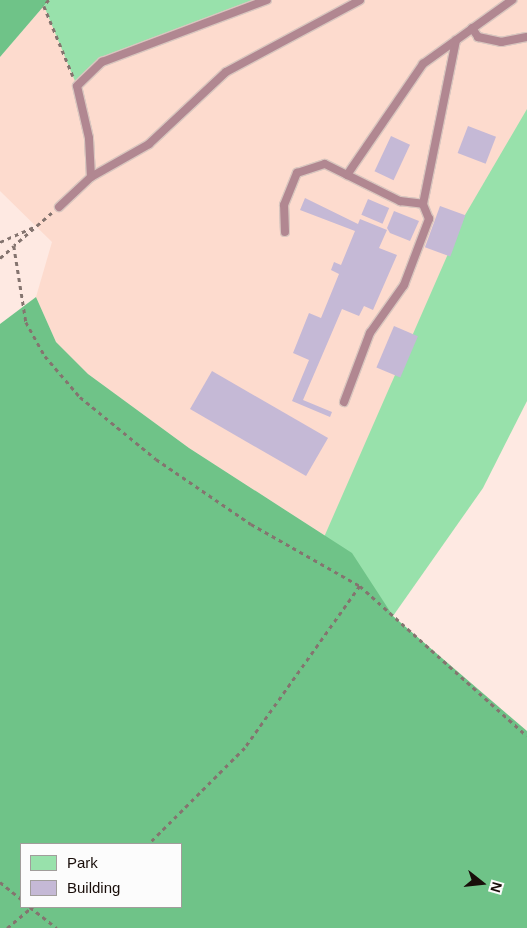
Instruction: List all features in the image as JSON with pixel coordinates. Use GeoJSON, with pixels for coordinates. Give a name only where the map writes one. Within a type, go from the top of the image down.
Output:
{"type":"FeatureCollection","features":[{"type":"Feature","properties":{"kind":"lane"},"geometry":{"type":"LineString","coordinates":[[91,177],[89,138],[77,86],[102,62],[267,0]]}},
{"type":"Feature","properties":{"kind":"lane"},"geometry":{"type":"LineString","coordinates":[[59,207],[91,177],[149,144],[226,72],[360,0]]}},
{"type":"Feature","properties":{"kind":"lane"},"geometry":{"type":"LineString","coordinates":[[347,175],[423,64],[512,0]]}},
{"type":"Feature","properties":{"kind":"lane"},"geometry":{"type":"LineString","coordinates":[[472,28],[478,37],[501,42],[527,37]]}},
{"type":"Feature","properties":{"kind":"lane"},"geometry":{"type":"LineString","coordinates":[[344,402],[370,333],[404,285],[429,219],[423,204],[456,40]]}},
{"type":"Feature","properties":{"kind":"lane"},"geometry":{"type":"LineString","coordinates":[[285,232],[284,205],[297,173],[324,164],[415,206],[423,204]]}},
{"type":"Feature","properties":{"kind":"path"},"geometry":{"type":"LineString","coordinates":[[50,0],[44,6],[77,86]]}},
{"type":"Feature","properties":{"kind":"path"},"geometry":{"type":"LineString","coordinates":[[0,258],[59,207]]}},
{"type":"Feature","properties":{"kind":"path"},"geometry":{"type":"LineString","coordinates":[[0,242],[39,225]]}},
{"type":"Feature","properties":{"kind":"path"},"geometry":{"type":"LineString","coordinates":[[14,246],[26,322],[45,356],[80,396],[156,459],[251,524],[360,586],[527,736]]}},
{"type":"Feature","properties":{"kind":"path"},"geometry":{"type":"LineString","coordinates":[[150,843],[245,748],[360,586]]}},
{"type":"Feature","properties":{"kind":"path"},"geometry":{"type":"LineString","coordinates":[[0,882],[20,898]]}},
{"type":"Feature","properties":{"kind":"path"},"geometry":{"type":"LineString","coordinates":[[8,928],[30,908]]}},
{"type":"Feature","properties":{"kind":"path"},"geometry":{"type":"LineString","coordinates":[[32,908],[57,928]]}},
{"type":"Feature","properties":{"kind":"shaded area"},"geometry":{"type":"Polygon","coordinates":[[[256,0],[527,0],[527,227],[352,553],[189,448],[88,374],[56,342],[36,297],[52,242],[0,191],[0,57],[44,6],[108,29],[256,0]]]}},
{"type":"Feature","properties":{"kind":"green space"},"geometry":{"type":"Polygon","coordinates":[[[0,0],[49,0],[0,57],[0,0]]]}},
{"type":"Feature","properties":{"kind":"green space"},"geometry":{"type":"Polygon","coordinates":[[[49,0],[267,0],[102,62],[77,86],[44,6],[49,0]]]}},
{"type":"Feature","properties":{"kind":"green space"},"geometry":{"type":"Polygon","coordinates":[[[527,109],[527,401],[483,488],[393,616],[314,560],[465,215],[527,109]]]}},
{"type":"Feature","properties":{"kind":"green space"},"geometry":{"type":"Polygon","coordinates":[[[36,297],[56,342],[88,374],[189,448],[352,553],[393,616],[527,731],[527,928],[0,928],[0,324],[36,297]]]}},
{"type":"Feature","properties":{"kind":"building"},"geometry":{"type":"Polygon","coordinates":[[[468,126],[496,137],[486,164],[458,153],[468,126]]]}},
{"type":"Feature","properties":{"kind":"building"},"geometry":{"type":"Polygon","coordinates":[[[391,136],[410,145],[394,180],[375,171],[391,136]]]}},
{"type":"Feature","properties":{"kind":"building"},"geometry":{"type":"Polygon","coordinates":[[[305,198],[358,224],[360,219],[387,230],[379,248],[397,255],[373,310],[364,306],[359,316],[342,309],[303,400],[332,412],[330,417],[292,401],[309,360],[293,353],[309,313],[321,318],[339,274],[331,270],[334,262],[341,265],[355,231],[300,210],[305,198]]]}},
{"type":"Feature","properties":{"kind":"building"},"geometry":{"type":"Polygon","coordinates":[[[368,199],[389,208],[383,224],[361,215],[368,199]]]}},
{"type":"Feature","properties":{"kind":"building"},"geometry":{"type":"Polygon","coordinates":[[[440,206],[465,215],[450,257],[425,247],[440,206]]]}},
{"type":"Feature","properties":{"kind":"building"},"geometry":{"type":"Polygon","coordinates":[[[394,211],[419,221],[410,241],[390,233],[387,228],[394,211]]]}},
{"type":"Feature","properties":{"kind":"building"},"geometry":{"type":"Polygon","coordinates":[[[394,326],[418,336],[400,378],[376,367],[394,326]]]}},
{"type":"Feature","properties":{"kind":"building"},"geometry":{"type":"Polygon","coordinates":[[[212,371],[328,438],[306,476],[190,409],[212,371]]]}}]}
